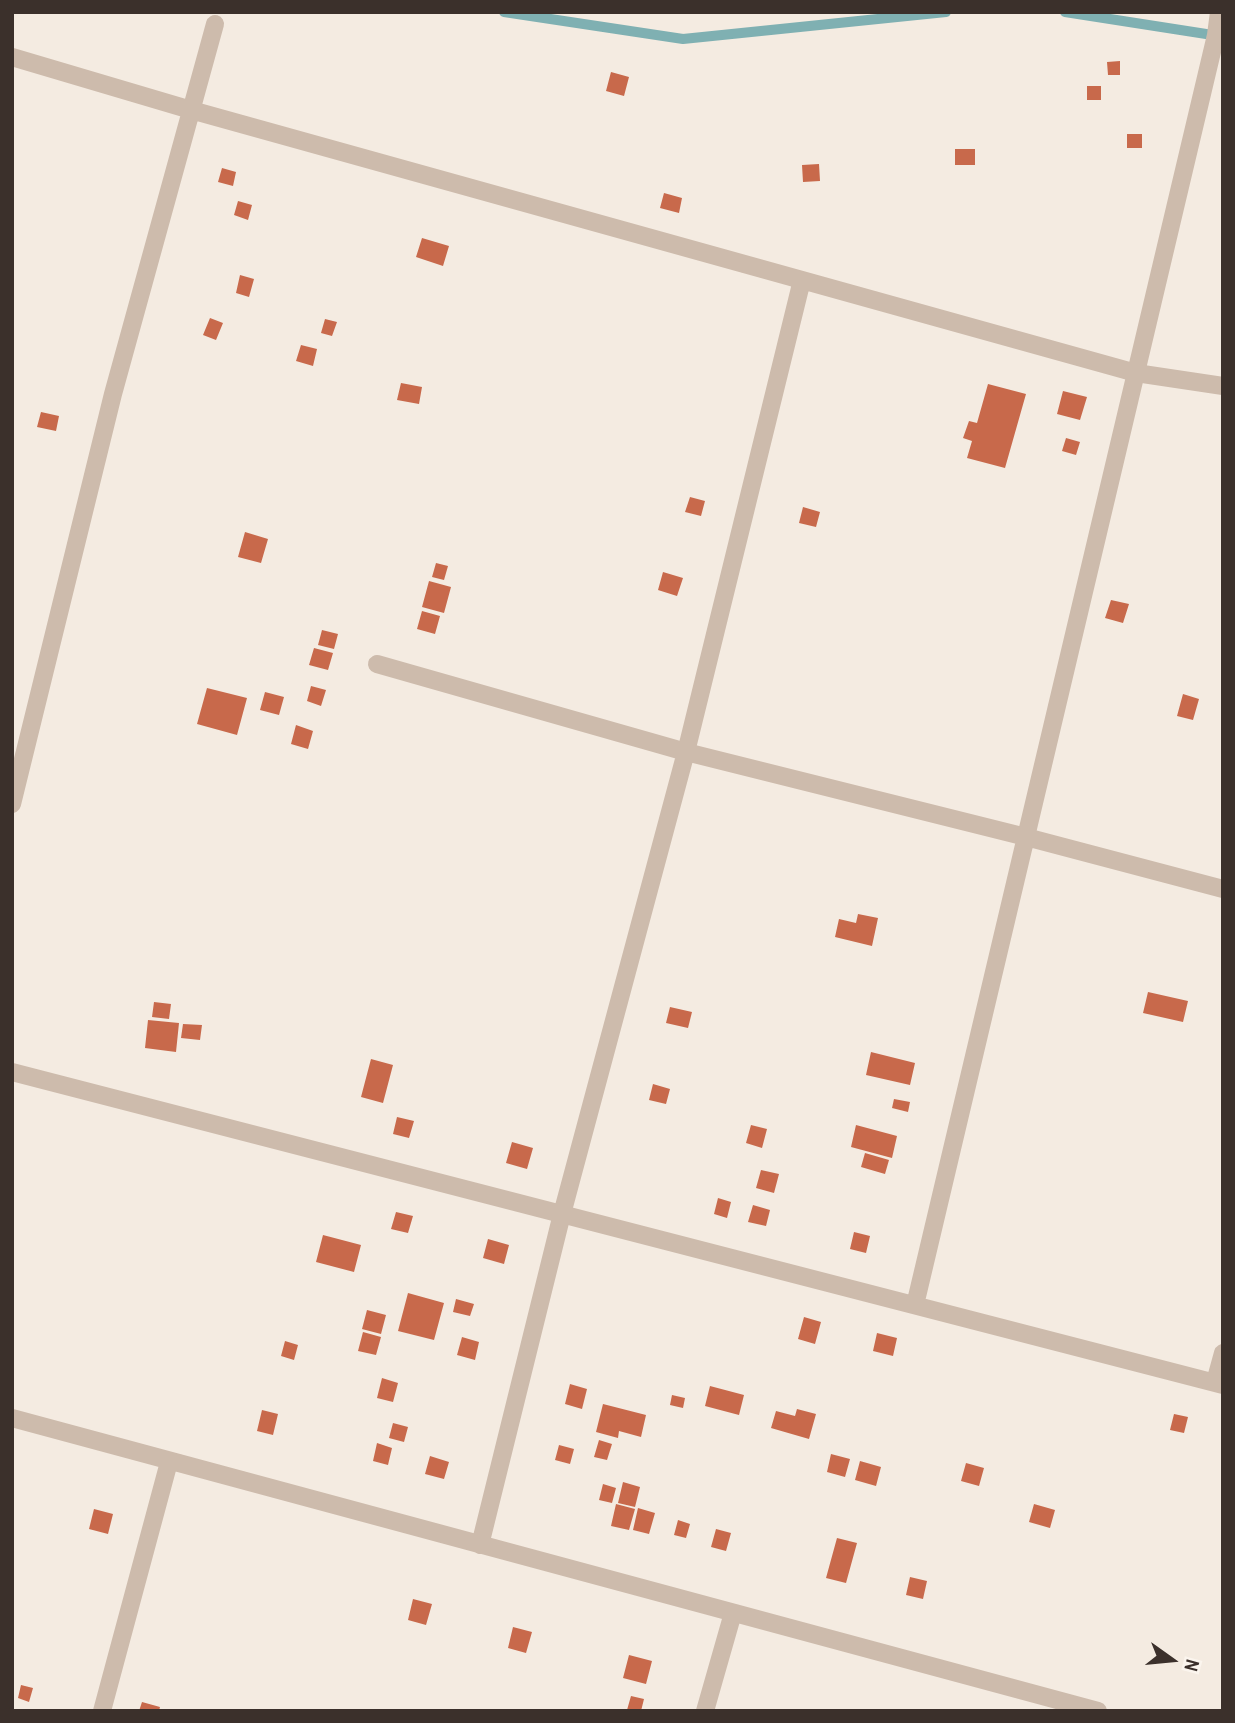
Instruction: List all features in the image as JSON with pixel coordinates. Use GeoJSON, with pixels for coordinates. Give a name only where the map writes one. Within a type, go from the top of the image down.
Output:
{"type":"FeatureCollection","features":[{"type":"Feature","properties":{"kind":"street"},"geometry":{"type":"LineString","coordinates":[[915,1305],[1216,35],[1219,12]]}},
{"type":"Feature","properties":{"kind":"street"},"geometry":{"type":"LineString","coordinates":[[12,804],[113,394],[215,24]]}},
{"type":"Feature","properties":{"kind":"street"},"geometry":{"type":"LineString","coordinates":[[12,57],[191,110],[1136,373],[1223,386]]}},
{"type":"Feature","properties":{"kind":"street"},"geometry":{"type":"LineString","coordinates":[[480,1545],[562,1214],[686,752],[802,280]]}},
{"type":"Feature","properties":{"kind":"street"},"geometry":{"type":"LineString","coordinates":[[377,664],[686,752],[1223,889]]}},
{"type":"Feature","properties":{"kind":"street"},"geometry":{"type":"LineString","coordinates":[[12,1072],[1219,1384],[1223,1353]]}},
{"type":"Feature","properties":{"kind":"street"},"geometry":{"type":"LineString","coordinates":[[12,1418],[1098,1711]]}},
{"type":"Feature","properties":{"kind":"street"},"geometry":{"type":"LineString","coordinates":[[102,1711],[169,1462]]}},
{"type":"Feature","properties":{"kind":"street"},"geometry":{"type":"LineString","coordinates":[[705,1711],[733,1613]]}},
{"type":"Feature","properties":{"kind":"building"},"geometry":{"type":"Polygon","coordinates":[[[1120,61],[1120,75],[1108,75],[1107,62],[1120,61]]]}},
{"type":"Feature","properties":{"kind":"building"},"geometry":{"type":"Polygon","coordinates":[[[611,72],[629,77],[624,96],[606,91],[611,72]]]}},
{"type":"Feature","properties":{"kind":"building"},"geometry":{"type":"Polygon","coordinates":[[[1087,86],[1101,86],[1101,100],[1087,100],[1087,86]]]}},
{"type":"Feature","properties":{"kind":"building"},"geometry":{"type":"Polygon","coordinates":[[[1127,134],[1142,134],[1142,148],[1127,148],[1127,134]]]}},
{"type":"Feature","properties":{"kind":"building"},"geometry":{"type":"Polygon","coordinates":[[[955,149],[975,149],[975,165],[955,165],[955,149]]]}},
{"type":"Feature","properties":{"kind":"building"},"geometry":{"type":"Polygon","coordinates":[[[819,164],[820,181],[803,182],[802,165],[819,164]]]}},
{"type":"Feature","properties":{"kind":"building"},"geometry":{"type":"Polygon","coordinates":[[[222,168],[236,172],[233,186],[218,182],[222,168]]]}},
{"type":"Feature","properties":{"kind":"building"},"geometry":{"type":"Polygon","coordinates":[[[664,193],[682,198],[679,213],[660,208],[664,193]]]}},
{"type":"Feature","properties":{"kind":"building"},"geometry":{"type":"Polygon","coordinates":[[[238,201],[252,205],[248,220],[234,215],[238,201]]]}},
{"type":"Feature","properties":{"kind":"building"},"geometry":{"type":"Polygon","coordinates":[[[422,238],[449,246],[443,266],[416,257],[422,238]]]}},
{"type":"Feature","properties":{"kind":"building"},"geometry":{"type":"Polygon","coordinates":[[[240,275],[254,279],[249,297],[236,293],[240,275]]]}},
{"type":"Feature","properties":{"kind":"building"},"geometry":{"type":"Polygon","coordinates":[[[210,318],[223,323],[216,340],[203,335],[210,318]]]}},
{"type":"Feature","properties":{"kind":"building"},"geometry":{"type":"Polygon","coordinates":[[[325,319],[337,322],[332,336],[321,333],[325,319]]]}},
{"type":"Feature","properties":{"kind":"building"},"geometry":{"type":"Polygon","coordinates":[[[301,345],[317,349],[313,366],[296,361],[301,345]]]}},
{"type":"Feature","properties":{"kind":"building"},"geometry":{"type":"Polygon","coordinates":[[[401,383],[422,387],[419,404],[397,400],[401,383]]]}},
{"type":"Feature","properties":{"kind":"building"},"geometry":{"type":"Polygon","coordinates":[[[988,384],[1026,394],[1005,468],[967,458],[972,441],[963,438],[969,421],[977,423],[988,384]]]}},
{"type":"Feature","properties":{"kind":"building"},"geometry":{"type":"Polygon","coordinates":[[[1063,391],[1087,397],[1080,420],[1057,414],[1063,391]]]}},
{"type":"Feature","properties":{"kind":"building"},"geometry":{"type":"Polygon","coordinates":[[[41,412],[59,416],[56,431],[37,427],[41,412]]]}},
{"type":"Feature","properties":{"kind":"building"},"geometry":{"type":"Polygon","coordinates":[[[1066,438],[1080,442],[1076,455],[1062,451],[1066,438]]]}},
{"type":"Feature","properties":{"kind":"building"},"geometry":{"type":"Polygon","coordinates":[[[690,497],[705,501],[701,516],[685,512],[690,497]]]}},
{"type":"Feature","properties":{"kind":"building"},"geometry":{"type":"Polygon","coordinates":[[[803,507],[820,512],[816,527],[799,523],[803,507]]]}},
{"type":"Feature","properties":{"kind":"building"},"geometry":{"type":"Polygon","coordinates":[[[245,532],[268,539],[261,563],[238,557],[245,532]]]}},
{"type":"Feature","properties":{"kind":"building"},"geometry":{"type":"Polygon","coordinates":[[[436,563],[448,566],[444,580],[432,577],[436,563]]]}},
{"type":"Feature","properties":{"kind":"building"},"geometry":{"type":"Polygon","coordinates":[[[663,572],[683,578],[677,596],[658,590],[663,572]]]}},
{"type":"Feature","properties":{"kind":"building"},"geometry":{"type":"Polygon","coordinates":[[[429,581],[451,587],[444,613],[422,607],[429,581]]]}},
{"type":"Feature","properties":{"kind":"building"},"geometry":{"type":"Polygon","coordinates":[[[1111,600],[1129,604],[1123,623],[1105,618],[1111,600]]]}},
{"type":"Feature","properties":{"kind":"building"},"geometry":{"type":"Polygon","coordinates":[[[422,611],[440,616],[435,634],[417,629],[422,611]]]}},
{"type":"Feature","properties":{"kind":"building"},"geometry":{"type":"Polygon","coordinates":[[[322,630],[338,634],[334,649],[318,645],[322,630]]]}},
{"type":"Feature","properties":{"kind":"building"},"geometry":{"type":"Polygon","coordinates":[[[314,648],[333,653],[328,670],[309,665],[314,648]]]}},
{"type":"Feature","properties":{"kind":"building"},"geometry":{"type":"Polygon","coordinates":[[[311,686],[326,690],[321,706],[307,701],[311,686]]]}},
{"type":"Feature","properties":{"kind":"building"},"geometry":{"type":"Polygon","coordinates":[[[207,688],[247,698],[237,735],[197,724],[207,688]]]}},
{"type":"Feature","properties":{"kind":"building"},"geometry":{"type":"Polygon","coordinates":[[[265,692],[284,697],[279,715],[260,710],[265,692]]]}},
{"type":"Feature","properties":{"kind":"building"},"geometry":{"type":"Polygon","coordinates":[[[1183,694],[1199,699],[1193,720],[1177,716],[1183,694]]]}},
{"type":"Feature","properties":{"kind":"building"},"geometry":{"type":"Polygon","coordinates":[[[296,725],[313,731],[308,749],[291,744],[296,725]]]}},
{"type":"Feature","properties":{"kind":"building"},"geometry":{"type":"Polygon","coordinates":[[[858,914],[878,918],[872,946],[835,937],[839,919],[856,923],[858,914]]]}},
{"type":"Feature","properties":{"kind":"building"},"geometry":{"type":"Polygon","coordinates":[[[1148,992],[1188,1001],[1183,1022],[1143,1013],[1148,992]]]}},
{"type":"Feature","properties":{"kind":"building"},"geometry":{"type":"Polygon","coordinates":[[[154,1002],[171,1004],[169,1019],[152,1017],[154,1002]]]}},
{"type":"Feature","properties":{"kind":"building"},"geometry":{"type":"Polygon","coordinates":[[[670,1007],[692,1012],[688,1028],[666,1023],[670,1007]]]}},
{"type":"Feature","properties":{"kind":"building"},"geometry":{"type":"Polygon","coordinates":[[[148,1020],[179,1023],[176,1052],[145,1048],[148,1020]]]}},
{"type":"Feature","properties":{"kind":"building"},"geometry":{"type":"Polygon","coordinates":[[[183,1024],[202,1025],[200,1040],[181,1038],[183,1024]]]}},
{"type":"Feature","properties":{"kind":"building"},"geometry":{"type":"Polygon","coordinates":[[[871,1052],[915,1063],[910,1085],[866,1075],[871,1052]]]}},
{"type":"Feature","properties":{"kind":"building"},"geometry":{"type":"Polygon","coordinates":[[[371,1059],[393,1065],[383,1103],[361,1097],[371,1059]]]}},
{"type":"Feature","properties":{"kind":"building"},"geometry":{"type":"Polygon","coordinates":[[[653,1084],[670,1089],[666,1104],[649,1100],[653,1084]]]}},
{"type":"Feature","properties":{"kind":"building"},"geometry":{"type":"Polygon","coordinates":[[[894,1099],[910,1102],[908,1112],[892,1108],[894,1099]]]}},
{"type":"Feature","properties":{"kind":"building"},"geometry":{"type":"Polygon","coordinates":[[[397,1117],[414,1121],[409,1138],[393,1134],[397,1117]]]}},
{"type":"Feature","properties":{"kind":"building"},"geometry":{"type":"Polygon","coordinates":[[[751,1125],[767,1129],[762,1148],[746,1143],[751,1125]]]}},
{"type":"Feature","properties":{"kind":"building"},"geometry":{"type":"Polygon","coordinates":[[[856,1125],[897,1136],[892,1158],[851,1147],[856,1125]]]}},
{"type":"Feature","properties":{"kind":"building"},"geometry":{"type":"Polygon","coordinates":[[[512,1142],[533,1148],[527,1169],[506,1163],[512,1142]]]}},
{"type":"Feature","properties":{"kind":"building"},"geometry":{"type":"Polygon","coordinates":[[[865,1153],[889,1160],[885,1174],[861,1167],[865,1153]]]}},
{"type":"Feature","properties":{"kind":"building"},"geometry":{"type":"Polygon","coordinates":[[[761,1170],[779,1174],[774,1193],[756,1188],[761,1170]]]}},
{"type":"Feature","properties":{"kind":"building"},"geometry":{"type":"Polygon","coordinates":[[[718,1198],[731,1202],[727,1218],[714,1214],[718,1198]]]}},
{"type":"Feature","properties":{"kind":"building"},"geometry":{"type":"Polygon","coordinates":[[[753,1205],[770,1210],[766,1226],[748,1222],[753,1205]]]}},
{"type":"Feature","properties":{"kind":"building"},"geometry":{"type":"Polygon","coordinates":[[[396,1212],[413,1216],[408,1233],[391,1229],[396,1212]]]}},
{"type":"Feature","properties":{"kind":"building"},"geometry":{"type":"Polygon","coordinates":[[[854,1232],[870,1236],[866,1253],[850,1249],[854,1232]]]}},
{"type":"Feature","properties":{"kind":"building"},"geometry":{"type":"Polygon","coordinates":[[[323,1235],[361,1245],[354,1272],[316,1262],[323,1235]]]}},
{"type":"Feature","properties":{"kind":"building"},"geometry":{"type":"Polygon","coordinates":[[[488,1239],[509,1245],[504,1264],[483,1258],[488,1239]]]}},
{"type":"Feature","properties":{"kind":"building"},"geometry":{"type":"Polygon","coordinates":[[[408,1293],[444,1303],[434,1340],[398,1331],[408,1293]]]}},
{"type":"Feature","properties":{"kind":"building"},"geometry":{"type":"Polygon","coordinates":[[[456,1299],[474,1304],[470,1316],[453,1312],[456,1299]]]}},
{"type":"Feature","properties":{"kind":"building"},"geometry":{"type":"Polygon","coordinates":[[[367,1310],[386,1315],[381,1334],[362,1329],[367,1310]]]}},
{"type":"Feature","properties":{"kind":"building"},"geometry":{"type":"Polygon","coordinates":[[[804,1317],[821,1322],[815,1344],[798,1339],[804,1317]]]}},
{"type":"Feature","properties":{"kind":"building"},"geometry":{"type":"Polygon","coordinates":[[[363,1332],[381,1337],[376,1355],[358,1351],[363,1332]]]}},
{"type":"Feature","properties":{"kind":"building"},"geometry":{"type":"Polygon","coordinates":[[[877,1333],[897,1338],[893,1356],[873,1351],[877,1333]]]}},
{"type":"Feature","properties":{"kind":"building"},"geometry":{"type":"Polygon","coordinates":[[[462,1337],[479,1342],[475,1360],[457,1355],[462,1337]]]}},
{"type":"Feature","properties":{"kind":"building"},"geometry":{"type":"Polygon","coordinates":[[[285,1341],[298,1345],[294,1360],[281,1356],[285,1341]]]}},
{"type":"Feature","properties":{"kind":"building"},"geometry":{"type":"Polygon","coordinates":[[[382,1378],[398,1383],[393,1402],[377,1398],[382,1378]]]}},
{"type":"Feature","properties":{"kind":"building"},"geometry":{"type":"Polygon","coordinates":[[[570,1384],[587,1389],[582,1409],[565,1404],[570,1384]]]}},
{"type":"Feature","properties":{"kind":"building"},"geometry":{"type":"Polygon","coordinates":[[[710,1386],[744,1395],[739,1415],[705,1406],[710,1386]]]}},
{"type":"Feature","properties":{"kind":"building"},"geometry":{"type":"Polygon","coordinates":[[[672,1395],[685,1398],[683,1408],[670,1405],[672,1395]]]}},
{"type":"Feature","properties":{"kind":"building"},"geometry":{"type":"Polygon","coordinates":[[[603,1404],[646,1415],[641,1437],[619,1431],[618,1438],[596,1432],[603,1404]]]}},
{"type":"Feature","properties":{"kind":"building"},"geometry":{"type":"Polygon","coordinates":[[[797,1409],[816,1414],[809,1439],[771,1428],[776,1411],[795,1416],[797,1409]]]}},
{"type":"Feature","properties":{"kind":"building"},"geometry":{"type":"Polygon","coordinates":[[[262,1410],[278,1414],[273,1435],[257,1431],[262,1410]]]}},
{"type":"Feature","properties":{"kind":"building"},"geometry":{"type":"Polygon","coordinates":[[[1174,1414],[1188,1417],[1184,1433],[1170,1430],[1174,1414]]]}},
{"type":"Feature","properties":{"kind":"building"},"geometry":{"type":"Polygon","coordinates":[[[393,1423],[408,1427],[404,1442],[389,1438],[393,1423]]]}},
{"type":"Feature","properties":{"kind":"building"},"geometry":{"type":"Polygon","coordinates":[[[599,1440],[612,1444],[607,1460],[594,1457],[599,1440]]]}},
{"type":"Feature","properties":{"kind":"building"},"geometry":{"type":"Polygon","coordinates":[[[377,1443],[392,1448],[388,1465],[373,1461],[377,1443]]]}},
{"type":"Feature","properties":{"kind":"building"},"geometry":{"type":"Polygon","coordinates":[[[559,1445],[574,1449],[570,1464],[555,1460],[559,1445]]]}},
{"type":"Feature","properties":{"kind":"building"},"geometry":{"type":"Polygon","coordinates":[[[831,1454],[850,1459],[845,1477],[827,1472],[831,1454]]]}},
{"type":"Feature","properties":{"kind":"building"},"geometry":{"type":"Polygon","coordinates":[[[430,1456],[449,1462],[444,1479],[425,1474],[430,1456]]]}},
{"type":"Feature","properties":{"kind":"building"},"geometry":{"type":"Polygon","coordinates":[[[860,1461],[881,1467],[876,1486],[855,1480],[860,1461]]]}},
{"type":"Feature","properties":{"kind":"building"},"geometry":{"type":"Polygon","coordinates":[[[966,1463],[984,1468],[979,1486],[961,1481],[966,1463]]]}},
{"type":"Feature","properties":{"kind":"building"},"geometry":{"type":"Polygon","coordinates":[[[623,1482],[640,1487],[635,1507],[618,1503],[623,1482]]]}},
{"type":"Feature","properties":{"kind":"building"},"geometry":{"type":"Polygon","coordinates":[[[603,1484],[616,1488],[612,1503],[599,1500],[603,1484]]]}},
{"type":"Feature","properties":{"kind":"building"},"geometry":{"type":"Polygon","coordinates":[[[616,1504],[635,1509],[629,1530],[611,1526],[616,1504]]]}},
{"type":"Feature","properties":{"kind":"building"},"geometry":{"type":"Polygon","coordinates":[[[1034,1504],[1055,1510],[1050,1528],[1029,1522],[1034,1504]]]}},
{"type":"Feature","properties":{"kind":"building"},"geometry":{"type":"Polygon","coordinates":[[[638,1508],[655,1513],[649,1534],[633,1530],[638,1508]]]}},
{"type":"Feature","properties":{"kind":"building"},"geometry":{"type":"Polygon","coordinates":[[[94,1509],[113,1514],[108,1534],[89,1529],[94,1509]]]}},
{"type":"Feature","properties":{"kind":"building"},"geometry":{"type":"Polygon","coordinates":[[[678,1520],[690,1524],[686,1538],[674,1535],[678,1520]]]}},
{"type":"Feature","properties":{"kind":"building"},"geometry":{"type":"Polygon","coordinates":[[[716,1529],[731,1533],[726,1551],[711,1547],[716,1529]]]}},
{"type":"Feature","properties":{"kind":"building"},"geometry":{"type":"Polygon","coordinates":[[[837,1538],[857,1543],[846,1583],[826,1578],[837,1538]]]}},
{"type":"Feature","properties":{"kind":"building"},"geometry":{"type":"Polygon","coordinates":[[[910,1577],[927,1581],[923,1599],[906,1595],[910,1577]]]}},
{"type":"Feature","properties":{"kind":"building"},"geometry":{"type":"Polygon","coordinates":[[[413,1599],[432,1604],[426,1625],[408,1620],[413,1599]]]}},
{"type":"Feature","properties":{"kind":"building"},"geometry":{"type":"Polygon","coordinates":[[[513,1627],[532,1632],[526,1653],[508,1648],[513,1627]]]}},
{"type":"Feature","properties":{"kind":"building"},"geometry":{"type":"Polygon","coordinates":[[[629,1655],[652,1661],[646,1684],[623,1678],[629,1655]]]}},
{"type":"Feature","properties":{"kind":"building"},"geometry":{"type":"Polygon","coordinates":[[[21,1685],[33,1688],[29,1702],[18,1698],[21,1685]]]}},
{"type":"Feature","properties":{"kind":"building"},"geometry":{"type":"Polygon","coordinates":[[[631,1696],[644,1699],[641,1711],[627,1710],[631,1696]]]}},
{"type":"Feature","properties":{"kind":"building"},"geometry":{"type":"Polygon","coordinates":[[[142,1702],[160,1707],[159,1711],[139,1711],[142,1702]]]}},
{"type":"Feature","properties":{"kind":"waterway"},"geometry":{"type":"LineString","coordinates":[[504,12],[683,39],[946,12]]}},
{"type":"Feature","properties":{"kind":"waterway"},"geometry":{"type":"LineString","coordinates":[[1065,12],[1219,36]]}}]}
